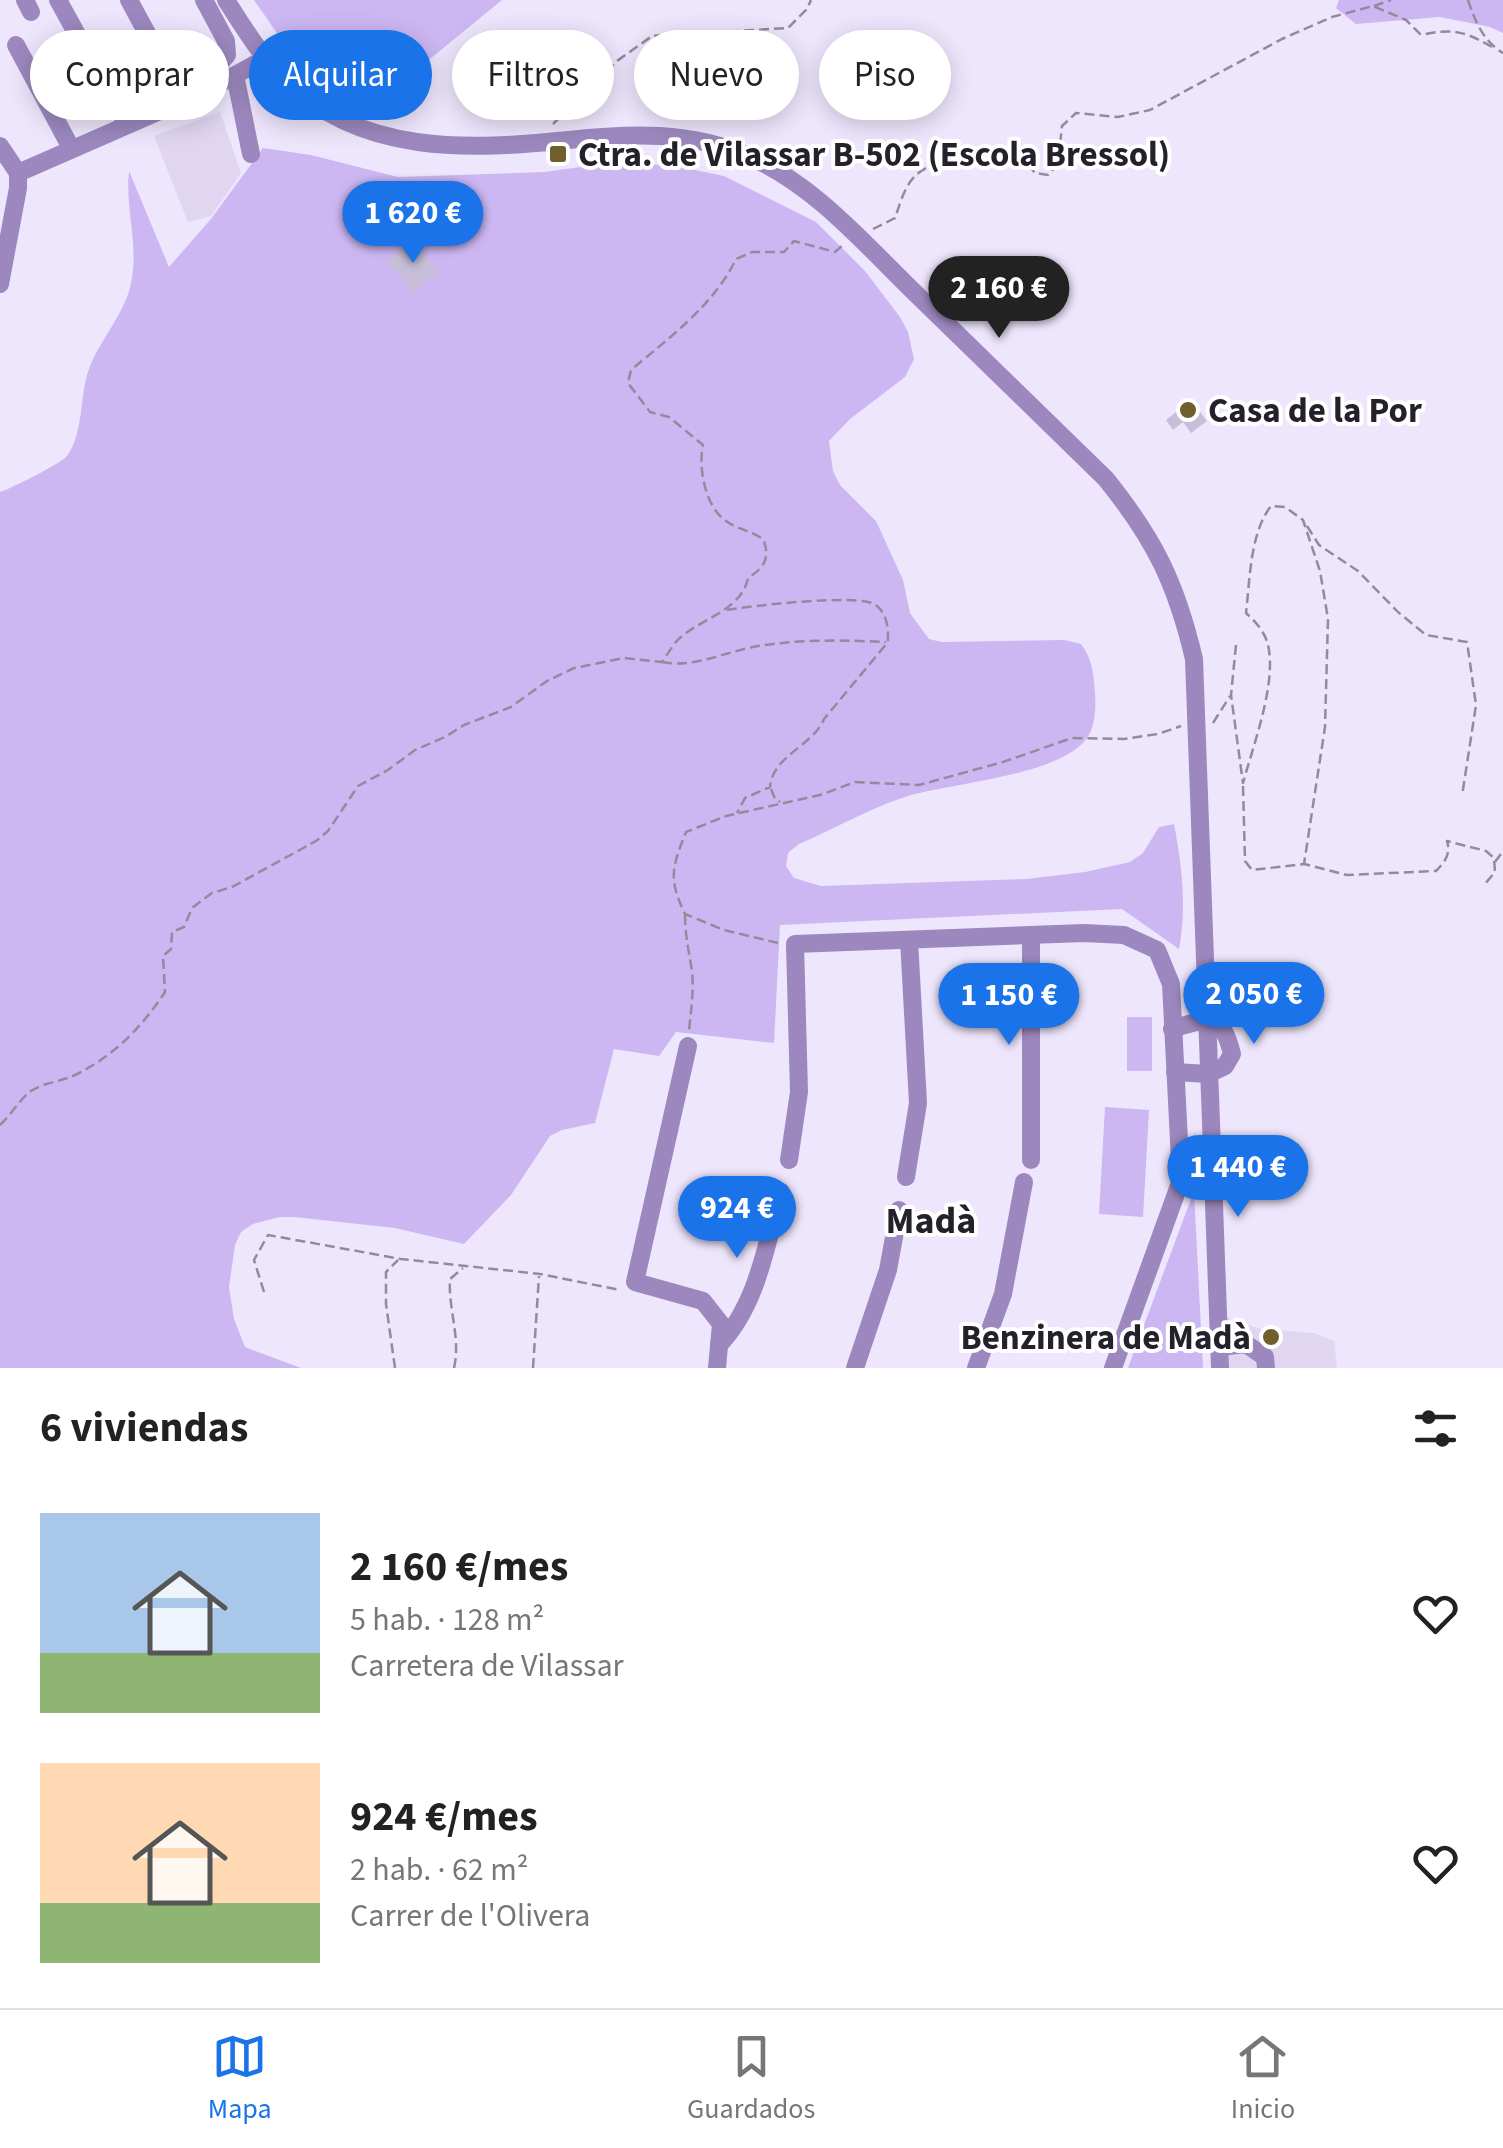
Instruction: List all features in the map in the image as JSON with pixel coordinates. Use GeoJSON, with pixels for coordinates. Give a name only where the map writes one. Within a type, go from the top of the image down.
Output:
{"type":"FeatureCollection","features":[{"type":"Feature","properties":{"kind":"street"},"geometry":{"type":"LineString","coordinates":[[58,0],[127,125]]}},
{"type":"Feature","properties":{"kind":"street"},"geometry":{"type":"LineString","coordinates":[[129,0],[145,30]]}},
{"type":"Feature","properties":{"kind":"street"},"geometry":{"type":"LineString","coordinates":[[204,0],[220,30]]}},
{"type":"Feature","properties":{"kind":"street"},"geometry":{"type":"LineString","coordinates":[[226,0],[249,33]]}},
{"type":"Feature","properties":{"kind":"street"},"geometry":{"type":"LineString","coordinates":[[16,45],[71,148]]}},
{"type":"Feature","properties":{"kind":"street"},"geometry":{"type":"LineString","coordinates":[[229,78],[249,67]]}},
{"type":"Feature","properties":{"kind":"street"},"geometry":{"type":"LineString","coordinates":[[235,75],[251,154]]}},
{"type":"Feature","properties":{"kind":"street"},"geometry":{"type":"LineString","coordinates":[[18,173],[138,120]]}},
{"type":"Feature","properties":{"kind":"street"},"geometry":{"type":"LineString","coordinates":[[345,120],[412,143],[469,148],[612,135],[672,136],[720,146],[778,171],[818,200],[1106,479],[1138,520],[1166,566],[1194,659],[1206,1019]]}},
{"type":"Feature","properties":{"kind":"street"},"geometry":{"type":"LineString","coordinates":[[0,146],[18,173],[0,284]]}},
{"type":"Feature","properties":{"kind":"street"},"geometry":{"type":"LineString","coordinates":[[789,1160],[799,1092],[794,944],[1124,935],[1157,950],[1171,984],[1181,1180],[1113,1368]]}},
{"type":"Feature","properties":{"kind":"street"},"geometry":{"type":"LineString","coordinates":[[1031,936],[1031,1160]]}},
{"type":"Feature","properties":{"kind":"street"},"geometry":{"type":"LineString","coordinates":[[906,1176],[918,1103],[909,940]]}},
{"type":"Feature","properties":{"kind":"street"},"geometry":{"type":"LineString","coordinates":[[1172,1029],[1206,1019],[1227,1034],[1232,1054],[1226,1066],[1208,1074],[1175,1072]]}},
{"type":"Feature","properties":{"kind":"street"},"geometry":{"type":"LineString","coordinates":[[688,1046],[631,1287],[703,1302],[721,1324],[718,1368]]}},
{"type":"Feature","properties":{"kind":"street"},"geometry":{"type":"LineString","coordinates":[[1208,1074],[1220,1368]]}},
{"type":"Feature","properties":{"kind":"street"},"geometry":{"type":"LineString","coordinates":[[976,1368],[1002,1294],[1024,1182]]}},
{"type":"Feature","properties":{"kind":"street"},"geometry":{"type":"LineString","coordinates":[[719,1346],[753,1294],[780,1192]]}},
{"type":"Feature","properties":{"kind":"street"},"geometry":{"type":"LineString","coordinates":[[855,1368],[888,1270],[900,1210]]}},
{"type":"Feature","properties":{"kind":"street"},"geometry":{"type":"LineString","coordinates":[[1218,1310],[1246,1344],[1265,1358],[1266,1368]]}},
{"type":"Feature","properties":{"kind":"street"},"geometry":{"type":"LineString","coordinates":[[1219,1347],[1246,1344]]}},
{"type":"Feature","properties":{"kind":"path"},"geometry":{"type":"LineString","coordinates":[[535,143],[617,61],[652,36],[788,28],[807,10],[811,0]]}},
{"type":"Feature","properties":{"kind":"path"},"geometry":{"type":"LineString","coordinates":[[662,662],[680,636],[746,591],[748,578],[761,570],[768,551],[763,540],[715,512],[700,467],[702,445],[669,417],[650,412],[628,383],[631,370],[698,312],[726,280],[736,258],[752,252],[784,252],[794,241],[835,252],[855,235],[895,218],[905,189],[917,174],[978,149],[1011,151],[1023,158],[1034,173],[1048,175],[1058,164],[1062,126],[1076,113],[1118,116],[1150,110],[1282,38],[1391,0]]}},
{"type":"Feature","properties":{"kind":"path"},"geometry":{"type":"LineString","coordinates":[[1468,0],[1476,24],[1492,46]]}},
{"type":"Feature","properties":{"kind":"path"},"geometry":{"type":"LineString","coordinates":[[1374,6],[1406,20],[1421,35],[1465,31],[1503,53]]}},
{"type":"Feature","properties":{"kind":"path"},"geometry":{"type":"LineString","coordinates":[[1243,784],[1270,663],[1268,642],[1246,612],[1260,520],[1271,506],[1285,507],[1304,520],[1319,545],[1358,570],[1426,635],[1467,642],[1476,705],[1462,796]]}},
{"type":"Feature","properties":{"kind":"path"},"geometry":{"type":"LineString","coordinates":[[1304,520],[1320,571],[1328,619],[1325,727],[1304,864]]}},
{"type":"Feature","properties":{"kind":"path"},"geometry":{"type":"LineString","coordinates":[[722,610],[814,601],[868,601],[885,615],[888,642],[820,730],[802,742],[774,771],[770,787],[775,799],[782,803]]}},
{"type":"Feature","properties":{"kind":"path"},"geometry":{"type":"LineString","coordinates":[[0,1125],[28,1093],[92,1066],[128,1040],[146,1021],[165,992],[163,956],[171,949],[172,932],[184,928],[192,908],[212,893],[232,887],[316,841],[328,831],[358,786],[415,750],[511,707],[548,680],[574,668],[624,658],[681,666],[754,647],[797,642],[888,642]]}},
{"type":"Feature","properties":{"kind":"path"},"geometry":{"type":"LineString","coordinates":[[1236,645],[1230,695],[1243,784],[1245,861],[1252,870],[1304,864],[1347,875],[1436,871],[1445,862],[1449,850],[1446,841],[1486,851],[1494,858],[1494,872],[1485,884]]}},
{"type":"Feature","properties":{"kind":"path"},"geometry":{"type":"LineString","coordinates":[[688,1046],[693,997],[691,964],[686,946],[686,914],[671,869],[686,832],[736,814],[855,782],[919,785],[1072,738],[1124,739],[1196,732],[1218,716],[1230,695]]}},
{"type":"Feature","properties":{"kind":"path"},"geometry":{"type":"LineString","coordinates":[[736,814],[745,798],[770,787]]}},
{"type":"Feature","properties":{"kind":"path"},"geometry":{"type":"LineString","coordinates":[[1494,863],[1503,851]]}},
{"type":"Feature","properties":{"kind":"path"},"geometry":{"type":"LineString","coordinates":[[686,914],[738,934],[794,944]]}},
{"type":"Feature","properties":{"kind":"path"},"geometry":{"type":"LineString","coordinates":[[264,1292],[254,1260],[268,1235],[401,1258],[631,1287]]}},
{"type":"Feature","properties":{"kind":"path"},"geometry":{"type":"LineString","coordinates":[[395,1368],[386,1272],[401,1258]]}},
{"type":"Feature","properties":{"kind":"path"},"geometry":{"type":"LineString","coordinates":[[454,1368],[458,1346],[448,1296],[450,1278],[467,1266]]}},
{"type":"Feature","properties":{"kind":"path"},"geometry":{"type":"LineString","coordinates":[[533,1368],[536,1280],[540,1274]]}},
{"type":"Feature","properties":{"kind":"shaded area"},"geometry":{"type":"Polygon","coordinates":[[[254,0],[502,0],[465,30],[452,30],[452,41],[432,57],[432,30],[275,30],[254,0]]]}},
{"type":"Feature","properties":{"kind":"shaded area"},"geometry":{"type":"Polygon","coordinates":[[[1339,0],[1503,0],[1503,33],[1440,17],[1356,24],[1336,8],[1339,0]]]}},
{"type":"Feature","properties":{"kind":"shaded area"},"geometry":{"type":"Polygon","coordinates":[[[198,120],[223,120],[241,173],[211,216],[188,222],[154,136],[198,120]]]}},
{"type":"Feature","properties":{"kind":"shaded area"},"geometry":{"type":"Polygon","coordinates":[[[263,148],[311,155],[398,177],[544,172],[603,164],[671,165],[724,176],[816,222],[865,271],[908,332],[914,359],[905,377],[850,419],[829,441],[833,471],[840,485],[876,521],[903,580],[910,613],[929,639],[942,642],[1064,640],[1081,644],[1092,668],[1095,710],[1090,733],[1078,748],[1058,759],[1006,776],[891,802],[799,844],[788,853],[786,866],[794,878],[821,886],[1026,879],[1130,862],[1143,853],[1159,827],[1174,824],[1182,886],[1179,949],[1122,909],[780,925],[774,1043],[676,1032],[659,1056],[614,1049],[595,1123],[550,1136],[511,1195],[464,1244],[395,1228],[294,1217],[253,1224],[241,1232],[235,1245],[229,1287],[234,1319],[245,1347],[301,1368],[0,1368],[0,492],[55,464],[72,447],[87,375],[124,304],[132,278],[129,171],[169,267],[211,219],[263,148]]]}},
{"type":"Feature","properties":{"kind":"shaded area"},"geometry":{"type":"Polygon","coordinates":[[[1127,1017],[1152,1017],[1152,1071],[1127,1071],[1127,1017]]]}},
{"type":"Feature","properties":{"kind":"shaded area"},"geometry":{"type":"Polygon","coordinates":[[[1105,1107],[1149,1110],[1143,1217],[1099,1214],[1105,1107]]]}},
{"type":"Feature","properties":{"kind":"shaded area"},"geometry":{"type":"Polygon","coordinates":[[[1194,1191],[1203,1368],[1128,1368],[1194,1191]]]}},
{"type":"Feature","properties":{"kind":"shaded area","name":"Benzinera de Madà"},"geometry":{"type":"Polygon","coordinates":[[[1217,1310],[1232,1321],[1262,1329],[1314,1333],[1334,1341],[1337,1368],[1221,1368],[1217,1310]]]}},
{"type":"Feature","properties":{"kind":"building"},"geometry":{"type":"Polygon","coordinates":[[[413,240],[440,273],[415,294],[386,261],[413,240]]]}},
{"type":"Feature","properties":{"kind":"building","name":"Casa de la Por"},"geometry":{"type":"Polygon","coordinates":[[[1191,400],[1207,421],[1191,433],[1183,422],[1173,430],[1166,420],[1191,400]]]}},
{"type":"Feature","properties":{"kind":"place","name":"Ctra. de Vilassar B-502 (Escola Bressol)"},"geometry":{"type":"Point","coordinates":[558,154]}},
{"type":"Feature","properties":{"kind":"place","name":"Casa de la Por"},"geometry":{"type":"Point","coordinates":[1188,410]}},
{"type":"Feature","properties":{"kind":"place","name":"Benzinera de Madà"},"geometry":{"type":"Point","coordinates":[1271,1337]}},
{"type":"Feature","properties":{"kind":"district","name":"Madà"},"geometry":{"type":"Point","coordinates":[931,1220]}}]}
